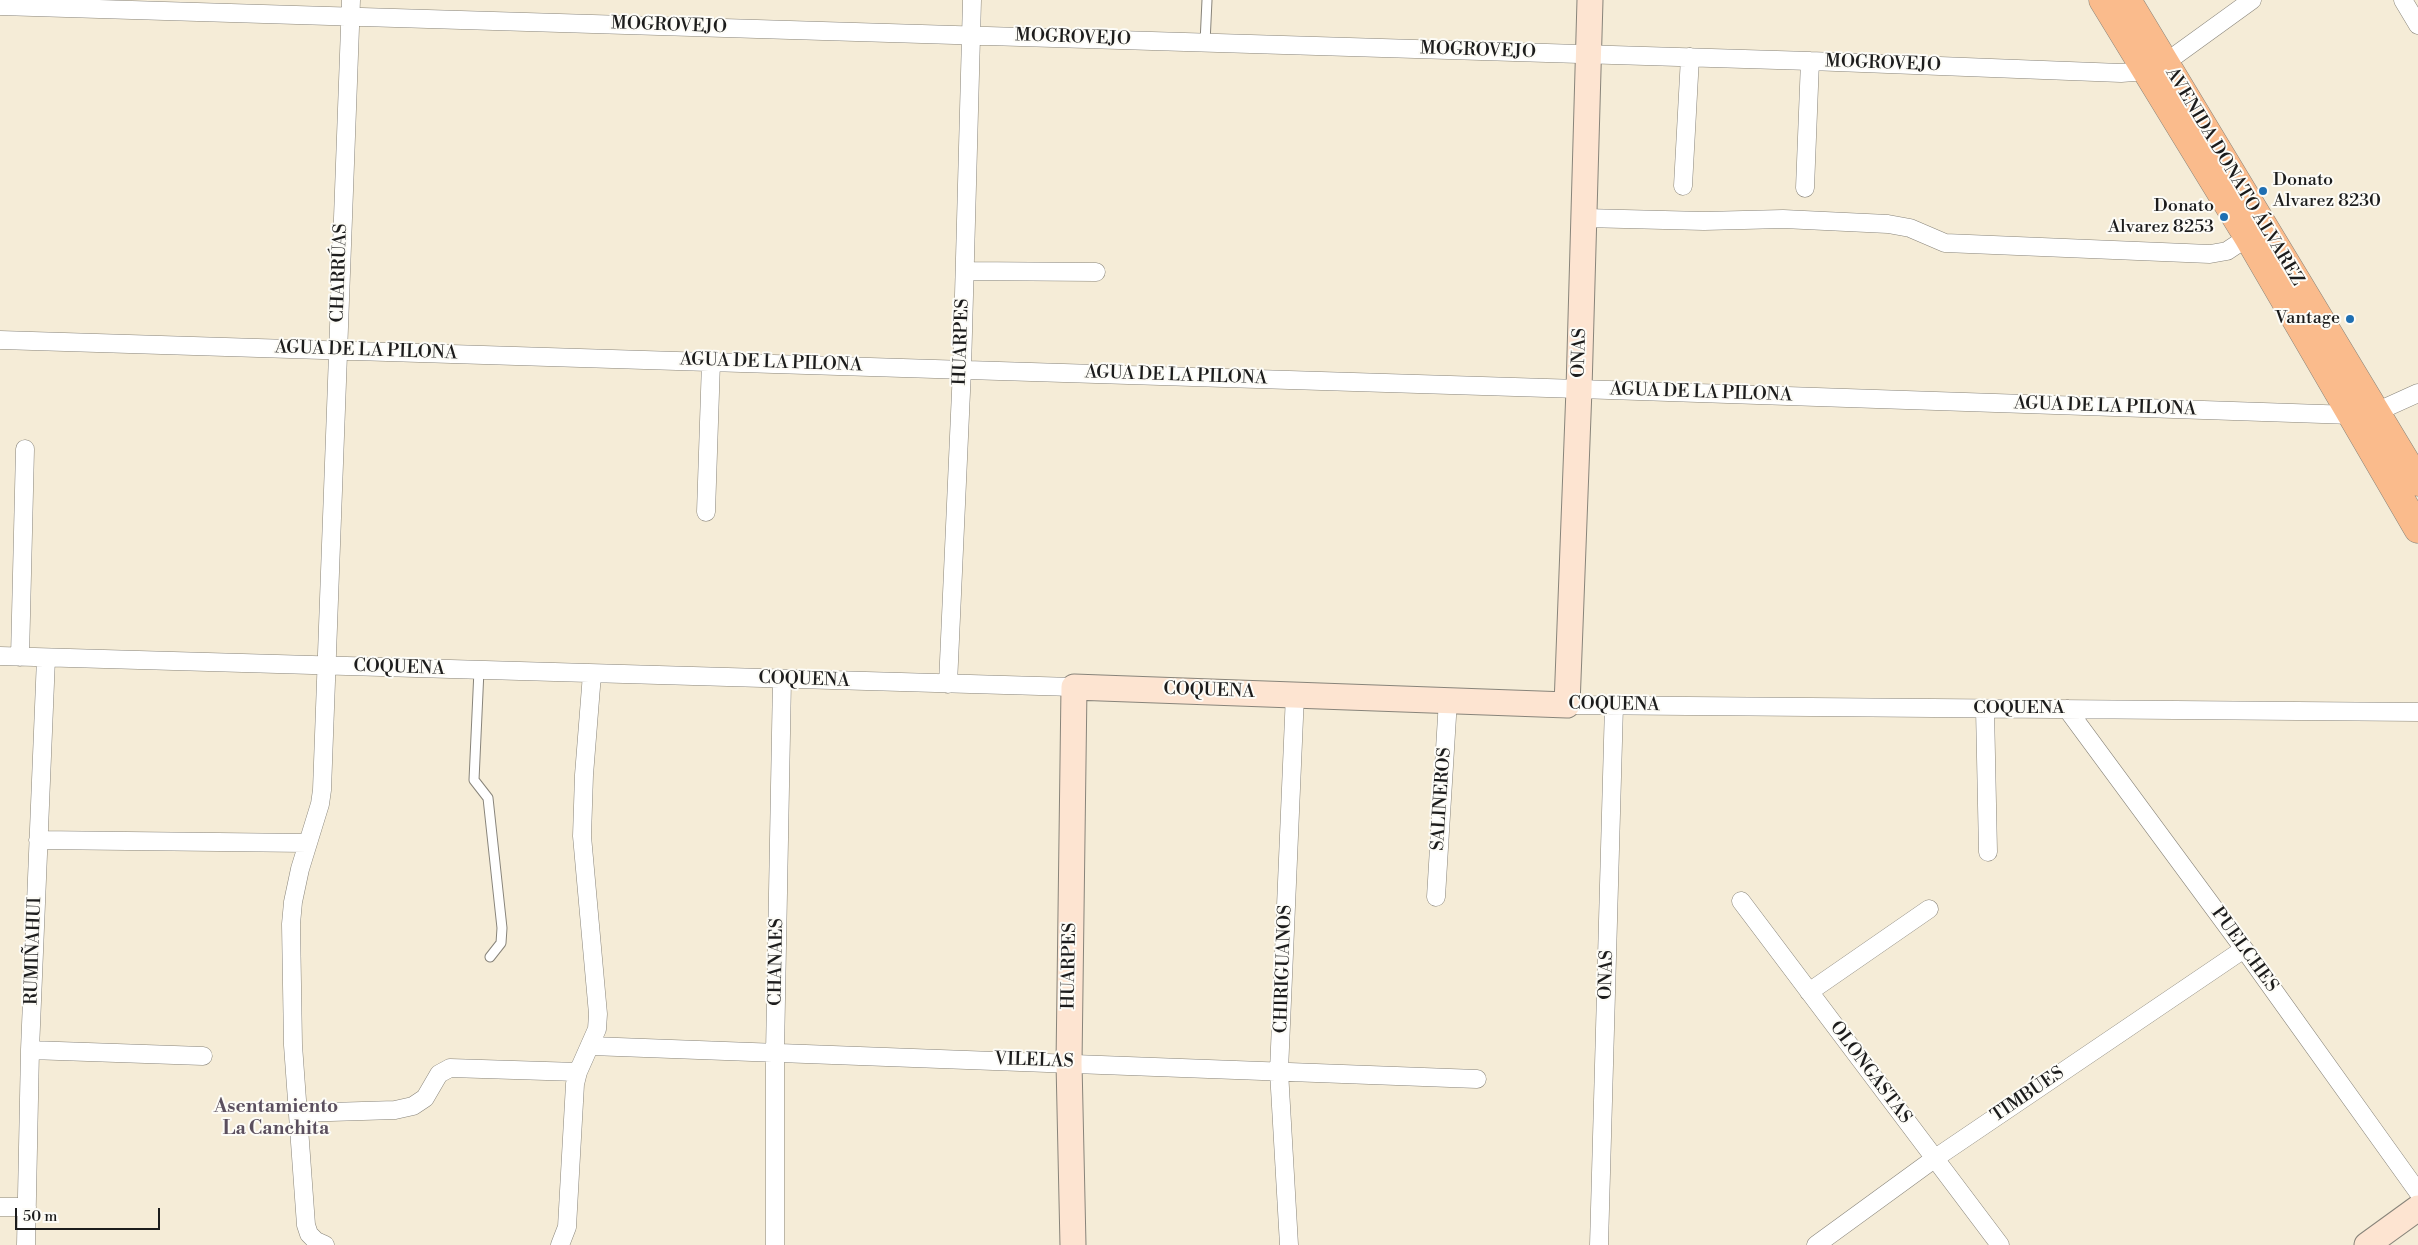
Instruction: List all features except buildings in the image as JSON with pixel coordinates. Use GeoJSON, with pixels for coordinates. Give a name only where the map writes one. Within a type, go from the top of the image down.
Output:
{"type":"FeatureCollection","features":[{"type":"Feature","properties":{"kind":"main road","name":"ONAS"},"geometry":{"type":"LineString","coordinates":[[1567,705],[1580,389],[1590,0]]}},
{"type":"Feature","properties":{"kind":"main road","name":"AVENIDA DONATO ÁLVAREZ"},"geometry":{"type":"LineString","coordinates":[[2102,0],[2156,67],[2364,413],[2418,529]]}},
{"type":"Feature","properties":{"kind":"main road","name":"AVENIDA DONATO ÁLVAREZ"},"geometry":{"type":"LineString","coordinates":[[2127,0],[2156,67],[2248,237],[2364,413],[2418,482]]}},
{"type":"Feature","properties":{"kind":"main road","name":"COQUENA"},"geometry":{"type":"LineString","coordinates":[[1074,687],[1567,705]]}},
{"type":"Feature","properties":{"kind":"main road","name":"HUARPES"},"geometry":{"type":"LineString","coordinates":[[1073,1245],[1069,1063],[1074,687]]}},
{"type":"Feature","properties":{"kind":"main road"},"geometry":{"type":"LineString","coordinates":[[2367,1245],[2418,1208]]}},
{"type":"Feature","properties":{"kind":"street","name":"HUARPES"},"geometry":{"type":"LineString","coordinates":[[948,684],[962,369],[972,0]]}},
{"type":"Feature","properties":{"kind":"street"},"geometry":{"type":"LineString","coordinates":[[2156,67],[2252,0]]}},
{"type":"Feature","properties":{"kind":"street"},"geometry":{"type":"LineString","coordinates":[[2403,0],[2418,25]]}},
{"type":"Feature","properties":{"kind":"street","name":"MOGROVEJO"},"geometry":{"type":"LineString","coordinates":[[0,6],[351,8],[971,35],[1690,57],[2122,73],[2156,67]]}},
{"type":"Feature","properties":{"kind":"street","name":"CHARRÚAS"},"geometry":{"type":"LineString","coordinates":[[325,1245],[313,1237],[306,1224],[293,1045],[291,924],[293,902],[307,843],[320,804],[351,8]]}},
{"type":"Feature","properties":{"kind":"street"},"geometry":{"type":"LineString","coordinates":[[1683,186],[1690,57]]}},
{"type":"Feature","properties":{"kind":"street"},"geometry":{"type":"LineString","coordinates":[[1805,188],[1810,61]]}},
{"type":"Feature","properties":{"kind":"street"},"geometry":{"type":"LineString","coordinates":[[1584,218],[1704,221],[1784,219],[1888,224],[1910,228],[1945,243],[2210,254],[2227,251],[2248,237]]}},
{"type":"Feature","properties":{"kind":"street"},"geometry":{"type":"LineString","coordinates":[[965,271],[1096,272]]}},
{"type":"Feature","properties":{"kind":"street","name":"AGUA DE LA PILONA"},"geometry":{"type":"LineString","coordinates":[[0,340],[2364,413]]}},
{"type":"Feature","properties":{"kind":"street"},"geometry":{"type":"LineString","coordinates":[[706,512],[710,362]]}},
{"type":"Feature","properties":{"kind":"street"},"geometry":{"type":"LineString","coordinates":[[2364,413],[2418,393]]}},
{"type":"Feature","properties":{"kind":"street"},"geometry":{"type":"LineString","coordinates":[[20,657],[25,449]]}},
{"type":"Feature","properties":{"kind":"street","name":"COQUENA"},"geometry":{"type":"LineString","coordinates":[[0,656],[1074,687]]}},
{"type":"Feature","properties":{"kind":"street","name":"RUMIÑAHUI"},"geometry":{"type":"LineString","coordinates":[[26,1245],[30,1050],[46,658]]}},
{"type":"Feature","properties":{"kind":"street"},"geometry":{"type":"LineString","coordinates":[[560,1245],[567,1227],[575,1084],[578,1072],[597,1029],[598,1014],[582,836],[584,775],[592,674]]}},
{"type":"Feature","properties":{"kind":"street","name":"CHANAES"},"geometry":{"type":"LineString","coordinates":[[775,1245],[775,1052],[782,680]]}},
{"type":"Feature","properties":{"kind":"street","name":"CHIRIGUANOS"},"geometry":{"type":"LineString","coordinates":[[1289,1245],[1280,1071],[1296,694]]}},
{"type":"Feature","properties":{"kind":"street","name":"SALINEROS"},"geometry":{"type":"LineString","coordinates":[[1436,898],[1448,700]]}},
{"type":"Feature","properties":{"kind":"street","name":"COQUENA"},"geometry":{"type":"LineString","coordinates":[[1567,705],[2418,712]]}},
{"type":"Feature","properties":{"kind":"street","name":"ONAS"},"geometry":{"type":"LineString","coordinates":[[1600,1245],[1614,705]]}},
{"type":"Feature","properties":{"kind":"street"},"geometry":{"type":"LineString","coordinates":[[1985,709],[1988,852]]}},
{"type":"Feature","properties":{"kind":"street","name":"PUELCHES"},"geometry":{"type":"LineString","coordinates":[[2067,709],[2244,949],[2418,1192]]}},
{"type":"Feature","properties":{"kind":"street"},"geometry":{"type":"LineString","coordinates":[[38,840],[307,843]]}},
{"type":"Feature","properties":{"kind":"street","name":"OLONGASTAS"},"geometry":{"type":"LineString","coordinates":[[1741,901],[2000,1245]]}},
{"type":"Feature","properties":{"kind":"street"},"geometry":{"type":"LineString","coordinates":[[1809,992],[1929,909]]}},
{"type":"Feature","properties":{"kind":"street","name":"TIMBÚES"},"geometry":{"type":"LineString","coordinates":[[1816,1245],[1934,1159],[2244,949]]}},
{"type":"Feature","properties":{"kind":"street","name":"VILELAS"},"geometry":{"type":"LineString","coordinates":[[591,1046],[1477,1079]]}},
{"type":"Feature","properties":{"kind":"street"},"geometry":{"type":"LineString","coordinates":[[30,1050],[203,1056]]}},
{"type":"Feature","properties":{"kind":"street"},"geometry":{"type":"LineString","coordinates":[[298,1113],[395,1110],[413,1106],[425,1098],[439,1074],[450,1068],[578,1072]]}},
{"type":"Feature","properties":{"kind":"street"},"geometry":{"type":"LineString","coordinates":[[0,1206],[27,1207]]}},
{"type":"Feature","properties":{"kind":"lane"},"geometry":{"type":"LineString","coordinates":[[1205,43],[1207,0]]}},
{"type":"Feature","properties":{"kind":"lane"},"geometry":{"type":"LineString","coordinates":[[479,670],[474,780],[488,798],[502,928],[501,943],[490,958]]}},
{"type":"Feature","properties":{"kind":"lane"},"geometry":{"type":"LineString","coordinates":[[567,1227],[569,1245]]}},
{"type":"Feature","properties":{"kind":"place","name":"Donato Alvarez 8230"},"geometry":{"type":"Point","coordinates":[2263,191]}},
{"type":"Feature","properties":{"kind":"place","name":"Donato Alvarez 8253"},"geometry":{"type":"Point","coordinates":[2224,217]}},
{"type":"Feature","properties":{"kind":"place","name":"Vantage"},"geometry":{"type":"Point","coordinates":[2350,319]}},
{"type":"Feature","properties":{"kind":"district","name":"Asentamiento La Canchita"},"geometry":{"type":"Point","coordinates":[276,1118]}}]}
